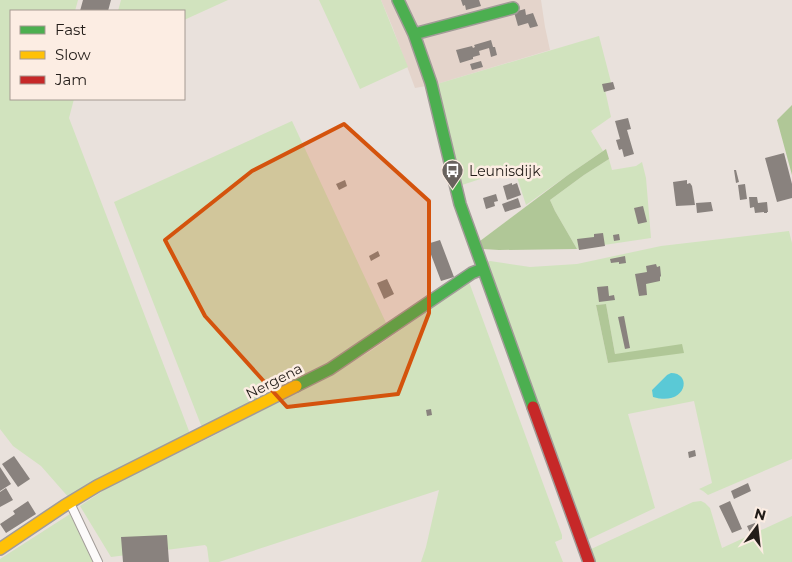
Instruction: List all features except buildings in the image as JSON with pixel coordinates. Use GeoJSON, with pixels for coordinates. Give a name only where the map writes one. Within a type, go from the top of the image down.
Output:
{"type":"FeatureCollection","features":[{"type":"Feature","properties":{"kind":"street"},"geometry":{"type":"LineString","coordinates":[[398,0],[414,34],[431,83],[460,204],[589,562]]}},
{"type":"Feature","properties":{"kind":"street"},"geometry":{"type":"LineString","coordinates":[[414,34],[513,8]]}},
{"type":"Feature","properties":{"kind":"street","name":"Nergena"},"geometry":{"type":"LineString","coordinates":[[0,549],[112,478],[330,368],[472,272],[482,268]]}},
{"type":"Feature","properties":{"kind":"street"},"geometry":{"type":"LineString","coordinates":[[70,503],[98,562]]}},
{"type":"Feature","properties":{"kind":"highlighted area"},"geometry":{"type":"Polygon","coordinates":[[[344,124],[429,201],[429,313],[398,394],[287,407],[205,316],[165,240],[252,171],[344,124]]]}},
{"type":"Feature","properties":{"kind":"shaded area"},"geometry":{"type":"Polygon","coordinates":[[[381,0],[541,0],[550,50],[437,84],[415,88],[381,0]]]}},
{"type":"Feature","properties":{"kind":"green space"},"geometry":{"type":"Polygon","coordinates":[[[0,0],[78,0],[75,10],[10,10],[10,100],[74,100],[69,118],[189,435],[111,474],[70,499],[41,466],[13,446],[0,429],[0,0]]]}},
{"type":"Feature","properties":{"kind":"green space"},"geometry":{"type":"Polygon","coordinates":[[[121,0],[228,0],[185,20],[185,10],[118,10],[121,0]]]}},
{"type":"Feature","properties":{"kind":"green space"},"geometry":{"type":"Polygon","coordinates":[[[319,0],[381,0],[408,67],[360,89],[319,0]]]}},
{"type":"Feature","properties":{"kind":"green space"},"geometry":{"type":"Polygon","coordinates":[[[599,36],[612,86],[605,90],[611,117],[591,131],[603,151],[526,205],[514,168],[462,185],[437,84],[599,36]]]}},
{"type":"Feature","properties":{"kind":"green space"},"geometry":{"type":"Polygon","coordinates":[[[792,105],[792,175],[777,120],[792,105]]]}},
{"type":"Feature","properties":{"kind":"green space"},"geometry":{"type":"Polygon","coordinates":[[[292,121],[387,325],[334,362],[204,428],[201,425],[114,202],[292,121]]]}},
{"type":"Feature","properties":{"kind":"green space"},"geometry":{"type":"Polygon","coordinates":[[[606,149],[609,159],[550,200],[577,249],[483,249],[480,241],[606,149]]]}},
{"type":"Feature","properties":{"kind":"green space"},"geometry":{"type":"Polygon","coordinates":[[[609,159],[612,170],[636,166],[642,162],[646,178],[651,238],[577,249],[550,200],[609,159]]]}},
{"type":"Feature","properties":{"kind":"green space"},"geometry":{"type":"Polygon","coordinates":[[[789,231],[792,243],[792,459],[708,495],[699,489],[712,483],[694,401],[628,414],[655,508],[585,541],[486,262],[530,267],[577,264],[661,246],[789,231]],[[606,304],[596,305],[608,363],[684,352],[615,354],[606,304]],[[667,375],[652,390],[660,399],[673,398],[667,375]]]}},
{"type":"Feature","properties":{"kind":"green space"},"geometry":{"type":"Polygon","coordinates":[[[469,282],[562,535],[562,539],[555,542],[563,562],[421,562],[439,490],[219,562],[209,562],[205,545],[111,557],[80,506],[104,490],[333,374],[372,350],[469,282]]]}},
{"type":"Feature","properties":{"kind":"green space"},"geometry":{"type":"Polygon","coordinates":[[[606,304],[615,354],[682,344],[684,353],[608,363],[596,305],[606,304]]]}},
{"type":"Feature","properties":{"kind":"green space"},"geometry":{"type":"Polygon","coordinates":[[[701,501],[710,508],[722,548],[792,516],[792,562],[594,562],[589,550],[693,502],[701,501]]]}},
{"type":"Feature","properties":{"kind":"green space"},"geometry":{"type":"Polygon","coordinates":[[[70,514],[93,562],[0,562],[0,559],[70,514]]]}},
{"type":"Feature","properties":{"kind":"water"},"geometry":{"type":"Polygon","coordinates":[[[671,373],[678,374],[682,378],[684,383],[683,389],[673,397],[664,399],[653,397],[652,390],[671,373]]]}},
{"type":"Feature","properties":{"kind":"traffic: fast"},"geometry":{"type":"LineString","coordinates":[[398,0],[414,34],[431,83],[460,204],[533,407]]}},
{"type":"Feature","properties":{"kind":"traffic: fast"},"geometry":{"type":"LineString","coordinates":[[414,34],[513,8]]}},
{"type":"Feature","properties":{"kind":"traffic: fast"},"geometry":{"type":"LineString","coordinates":[[296,386],[330,369],[472,273],[482,269]]}},
{"type":"Feature","properties":{"kind":"traffic: slow"},"geometry":{"type":"LineString","coordinates":[[0,549],[97,486],[296,386]]}},
{"type":"Feature","properties":{"kind":"traffic: jam"},"geometry":{"type":"LineString","coordinates":[[533,407],[589,562]]}},
{"type":"Feature","properties":{"kind":"place","name":"Leunisdijk"},"geometry":{"type":"Point","coordinates":[453,190]}}]}
